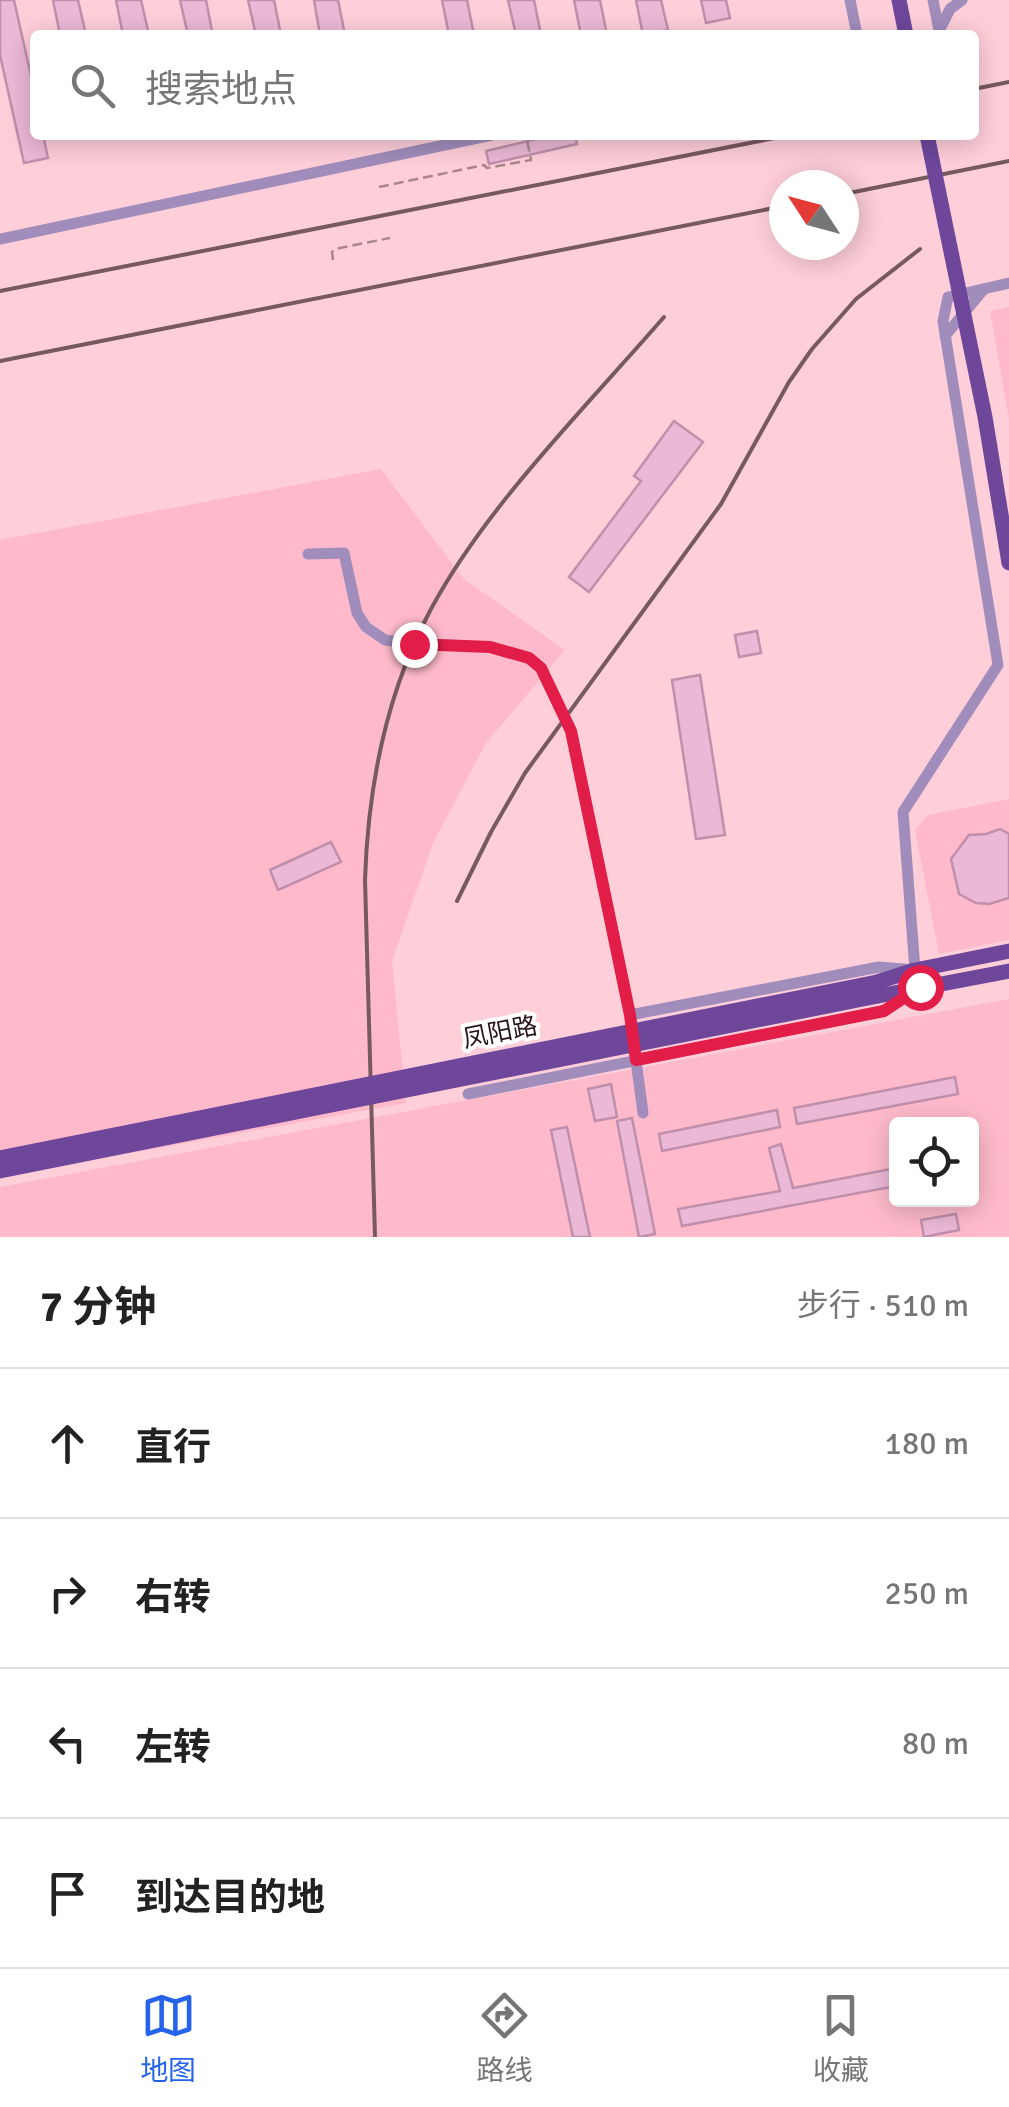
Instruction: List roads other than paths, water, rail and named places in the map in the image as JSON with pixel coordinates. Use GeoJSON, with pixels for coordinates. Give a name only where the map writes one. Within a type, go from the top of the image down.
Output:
{"type":"FeatureCollection","features":[{"type":"Feature","properties":{"kind":"main road"},"geometry":{"type":"LineString","coordinates":[[899,0],[905,30]]}},
{"type":"Feature","properties":{"kind":"main road"},"geometry":{"type":"LineString","coordinates":[[908,0],[914,30]]}},
{"type":"Feature","properties":{"kind":"main road"},"geometry":{"type":"LineString","coordinates":[[927,140],[984,417],[1009,563]]}},
{"type":"Feature","properties":{"kind":"main road"},"geometry":{"type":"LineString","coordinates":[[935,140],[1009,524]]}},
{"type":"Feature","properties":{"kind":"main road","name":"凤阳路"},"geometry":{"type":"LineString","coordinates":[[0,1171],[877,989],[915,970],[1009,951]]}},
{"type":"Feature","properties":{"kind":"main road"},"geometry":{"type":"LineString","coordinates":[[877,989],[920,987],[1009,971]]}},
{"type":"Feature","properties":{"kind":"main road","name":"凤阳路"},"geometry":{"type":"LineString","coordinates":[[0,1158],[877,989]]}},
{"type":"Feature","properties":{"kind":"street"},"geometry":{"type":"LineString","coordinates":[[850,0],[856,30]]}},
{"type":"Feature","properties":{"kind":"street"},"geometry":{"type":"LineString","coordinates":[[933,0],[938,30]]}},
{"type":"Feature","properties":{"kind":"street"},"geometry":{"type":"LineString","coordinates":[[940,30],[950,9],[962,0]]}},
{"type":"Feature","properties":{"kind":"street"},"geometry":{"type":"LineString","coordinates":[[0,239],[468,140]]}},
{"type":"Feature","properties":{"kind":"street"},"geometry":{"type":"LineString","coordinates":[[630,1015],[879,967],[915,970],[903,812],[998,666],[944,306],[948,297],[1009,284]]}},
{"type":"Feature","properties":{"kind":"street"},"geometry":{"type":"LineString","coordinates":[[946,336],[984,289]]}},
{"type":"Feature","properties":{"kind":"street"},"geometry":{"type":"LineString","coordinates":[[308,554],[344,554],[358,613],[366,626],[385,640],[490,647],[529,658],[541,668],[571,731],[630,1015],[643,1113]]}},
{"type":"Feature","properties":{"kind":"street"},"geometry":{"type":"LineString","coordinates":[[468,1094],[884,1011],[920,987]]}},
{"type":"Feature","properties":{"kind":"railway"},"geometry":{"type":"LineString","coordinates":[[979,88],[1009,82]]}},
{"type":"Feature","properties":{"kind":"railway"},"geometry":{"type":"LineString","coordinates":[[0,291],[765,140]]}},
{"type":"Feature","properties":{"kind":"railway"},"geometry":{"type":"LineString","coordinates":[[859,191],[1009,161]]}},
{"type":"Feature","properties":{"kind":"railway"},"geometry":{"type":"LineString","coordinates":[[0,361],[769,209]]}},
{"type":"Feature","properties":{"kind":"railway"},"geometry":{"type":"LineString","coordinates":[[457,901],[525,773],[721,504],[789,382],[812,349],[856,299],[920,249]]}},
{"type":"Feature","properties":{"kind":"railway"},"geometry":{"type":"LineString","coordinates":[[375,1237],[365,880],[375,775],[391,707],[431,609],[480,532],[539,458],[664,317]]}}]}
